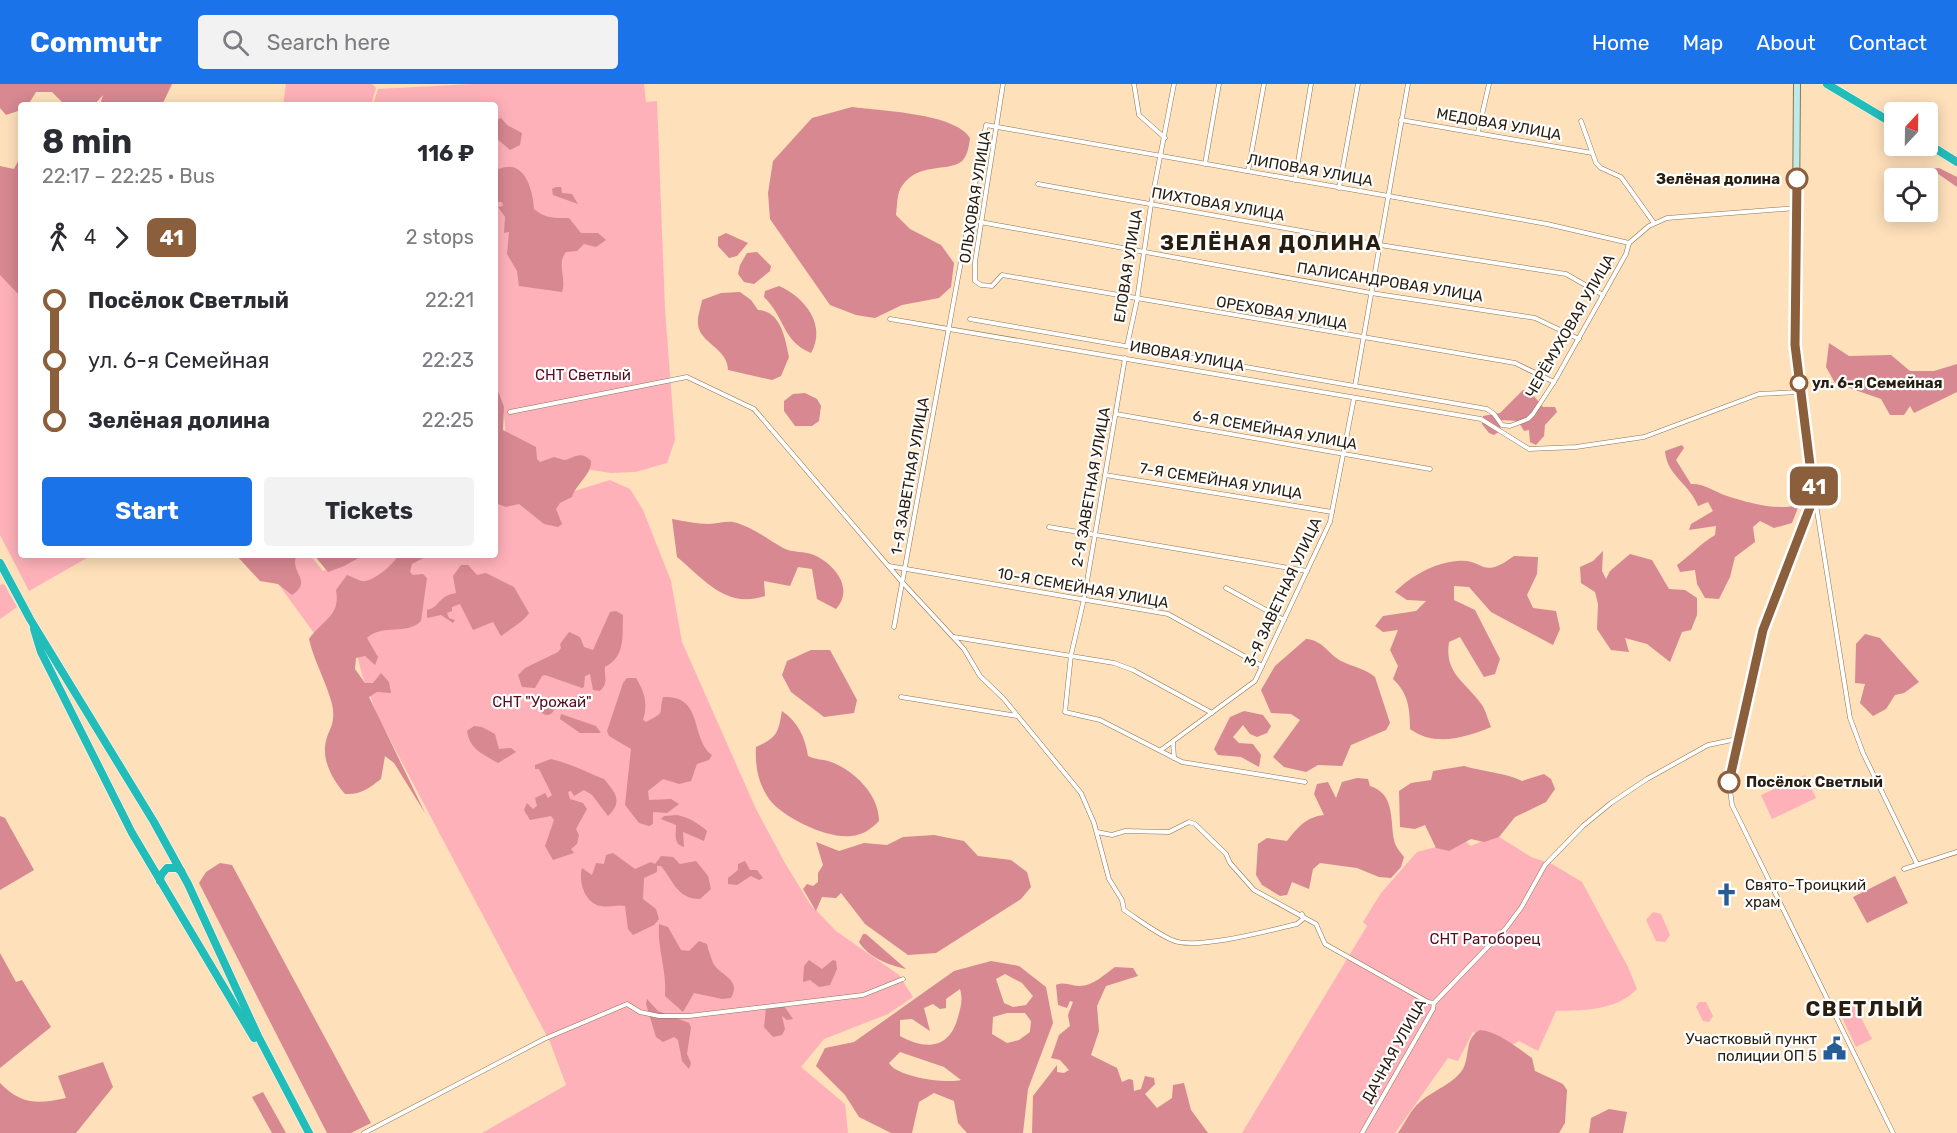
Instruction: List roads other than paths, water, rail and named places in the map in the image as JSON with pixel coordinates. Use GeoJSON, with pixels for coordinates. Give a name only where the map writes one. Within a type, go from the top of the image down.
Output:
{"type":"FeatureCollection","features":[{"type":"Feature","properties":{"kind":"highway"},"geometry":{"type":"LineString","coordinates":[[1827,84],[1884,118]]}},
{"type":"Feature","properties":{"kind":"highway"},"geometry":{"type":"LineString","coordinates":[[1938,150],[1957,162]]}},
{"type":"Feature","properties":{"kind":"highway"},"geometry":{"type":"LineString","coordinates":[[0,563],[30,619],[59,663],[181,871],[258,1036],[307,1133]]}},
{"type":"Feature","properties":{"kind":"highway"},"geometry":{"type":"LineString","coordinates":[[30,619],[47,663],[132,833],[255,1038],[307,1133]]}},
{"type":"Feature","properties":{"kind":"highway"},"geometry":{"type":"LineString","coordinates":[[160,880],[167,868],[177,868],[181,871]]}},
{"type":"Feature","properties":{"kind":"street","name":"ОЛЬХОВАЯ УЛИЦА"},"geometry":{"type":"LineString","coordinates":[[1002,275],[990,286],[981,285],[975,280],[980,222],[998,127],[1003,84]]}},
{"type":"Feature","properties":{"kind":"street"},"geometry":{"type":"LineString","coordinates":[[1134,84],[1139,116],[1165,138]]}},
{"type":"Feature","properties":{"kind":"street","name":"ЕЛОВАЯ УЛИЦА"},"geometry":{"type":"LineString","coordinates":[[1127,346],[1174,84]]}},
{"type":"Feature","properties":{"kind":"street"},"geometry":{"type":"LineString","coordinates":[[1205,164],[1220,84]]}},
{"type":"Feature","properties":{"kind":"street"},"geometry":{"type":"LineString","coordinates":[[1248,171],[1264,84]]}},
{"type":"Feature","properties":{"kind":"street"},"geometry":{"type":"LineString","coordinates":[[1295,180],[1311,84]]}},
{"type":"Feature","properties":{"kind":"street"},"geometry":{"type":"LineString","coordinates":[[1340,188],[1358,84]]}},
{"type":"Feature","properties":{"kind":"street"},"geometry":{"type":"LineString","coordinates":[[1355,386],[1408,84]]}},
{"type":"Feature","properties":{"kind":"street"},"geometry":{"type":"LineString","coordinates":[[1478,132],[1489,84]]}},
{"type":"Feature","properties":{"kind":"street"},"geometry":{"type":"LineString","coordinates":[[1797,84],[1795,345],[1814,497],[1850,718],[1863,753],[1917,864]]}},
{"type":"Feature","properties":{"kind":"street","name":"МЕДОВАЯ УЛИЦА"},"geometry":{"type":"LineString","coordinates":[[1401,120],[1592,153]]}},
{"type":"Feature","properties":{"kind":"street"},"geometry":{"type":"LineString","coordinates":[[1581,121],[1600,168],[1622,177],[1654,223]]}},
{"type":"Feature","properties":{"kind":"street","name":"ЛИПОВАЯ УЛИЦА"},"geometry":{"type":"LineString","coordinates":[[986,125],[1547,224],[1629,243]]}},
{"type":"Feature","properties":{"kind":"street","name":"1-Я ЗАВЕТНАЯ УЛИЦА"},"geometry":{"type":"LineString","coordinates":[[894,627],[986,125]]}},
{"type":"Feature","properties":{"kind":"street","name":"ПИХТОВАЯ УЛИЦА"},"geometry":{"type":"LineString","coordinates":[[1038,184],[1380,245],[1566,274],[1603,295]]}},
{"type":"Feature","properties":{"kind":"street"},"geometry":{"type":"LineString","coordinates":[[1629,243],[1654,223],[1667,218],[1797,208]]}},
{"type":"Feature","properties":{"kind":"street","name":"ПАЛИСАНДРОВАЯ УЛИЦА"},"geometry":{"type":"LineString","coordinates":[[980,222],[1143,253],[1540,319],[1579,339]]}},
{"type":"Feature","properties":{"kind":"street","name":"ЧЕРЁМУХОВАЯ УЛИЦА"},"geometry":{"type":"LineString","coordinates":[[1528,419],[1554,382],[1579,339],[1626,254],[1629,243]]}},
{"type":"Feature","properties":{"kind":"street","name":"ОРЕХОВАЯ УЛИЦА"},"geometry":{"type":"LineString","coordinates":[[1002,275],[1362,339],[1515,363],[1554,382]]}},
{"type":"Feature","properties":{"kind":"street","name":"ИВОВАЯ УЛИЦА"},"geometry":{"type":"LineString","coordinates":[[890,319],[1481,418],[1529,448],[1576,447],[1644,436],[1759,394],[1800,392]]}},
{"type":"Feature","properties":{"kind":"street","name":"ИВОВАЯ УЛИЦА"},"geometry":{"type":"LineString","coordinates":[[970,319],[1487,409],[1506,426],[1528,419]]}},
{"type":"Feature","properties":{"kind":"street","name":"2-Я ЗАВЕТНАЯ УЛИЦА"},"geometry":{"type":"LineString","coordinates":[[1125,358],[1084,599],[1071,655],[1065,712],[1100,720],[1161,750]]}},
{"type":"Feature","properties":{"kind":"street"},"geometry":{"type":"LineString","coordinates":[[510,412],[687,377],[754,409],[902,582],[953,636],[980,676],[1018,716],[1081,793],[1097,832],[1109,879],[1122,900],[1124,910],[1173,941],[1207,942],[1297,924],[1303,919],[1302,914]]}},
{"type":"Feature","properties":{"kind":"street","name":"3-Я ЗАВЕТНАЯ УЛИЦА"},"geometry":{"type":"LineString","coordinates":[[1161,750],[1250,687],[1262,666],[1332,512],[1354,398]]}},
{"type":"Feature","properties":{"kind":"street","name":"6-Я СЕМЕЙНАЯ УЛИЦА"},"geometry":{"type":"LineString","coordinates":[[1116,414],[1430,469]]}},
{"type":"Feature","properties":{"kind":"street","name":"7-Я СЕМЕЙНАЯ УЛИЦА"},"geometry":{"type":"LineString","coordinates":[[1105,475],[1332,512]]}},
{"type":"Feature","properties":{"kind":"street"},"geometry":{"type":"LineString","coordinates":[[1814,497],[1763,630],[1729,782],[1732,806],[1893,1133]]}},
{"type":"Feature","properties":{"kind":"street"},"geometry":{"type":"LineString","coordinates":[[1049,526],[1307,571]]}},
{"type":"Feature","properties":{"kind":"street","name":"10-Я СЕМЕЙНАЯ УЛИЦА"},"geometry":{"type":"LineString","coordinates":[[889,566],[1168,614],[1262,666]]}},
{"type":"Feature","properties":{"kind":"street"},"geometry":{"type":"LineString","coordinates":[[1226,588],[1284,620]]}},
{"type":"Feature","properties":{"kind":"street"},"geometry":{"type":"LineString","coordinates":[[953,636],[1071,655],[1128,668],[1212,713]]}},
{"type":"Feature","properties":{"kind":"street"},"geometry":{"type":"LineString","coordinates":[[901,697],[1018,716]]}},
{"type":"Feature","properties":{"kind":"street","name":"ДАЧНАЯ УЛИЦА"},"geometry":{"type":"LineString","coordinates":[[1362,1133],[1406,1059],[1434,1003],[1510,923],[1545,865],[1611,803],[1647,779],[1708,745],[1737,739]]}},
{"type":"Feature","properties":{"kind":"street"},"geometry":{"type":"LineString","coordinates":[[1173,741],[1174,758]]}},
{"type":"Feature","properties":{"kind":"street"},"geometry":{"type":"LineString","coordinates":[[1161,750],[1189,763],[1305,782]]}},
{"type":"Feature","properties":{"kind":"street"},"geometry":{"type":"LineString","coordinates":[[1097,832],[1112,835],[1125,831],[1168,832],[1189,822],[1195,824],[1226,854],[1230,863],[1254,890],[1302,914],[1316,924],[1325,944],[1428,1002],[1434,1003]]}},
{"type":"Feature","properties":{"kind":"street"},"geometry":{"type":"LineString","coordinates":[[1904,869],[1957,852]]}},
{"type":"Feature","properties":{"kind":"street"},"geometry":{"type":"LineString","coordinates":[[364,1133],[544,1039],[627,1004],[640,1012],[659,1016],[689,1016],[863,995],[903,979]]}},
{"type":"Feature","properties":{"kind":"place","name":"Зелёная долина"},"geometry":{"type":"Point","coordinates":[1797,179]}},
{"type":"Feature","properties":{"kind":"place","name":"ул. 6-я Семейная"},"geometry":{"type":"Point","coordinates":[1799,383]}},
{"type":"Feature","properties":{"kind":"place","name":"Посёлок Светлый"},"geometry":{"type":"Point","coordinates":[1729,782]}},
{"type":"Feature","properties":{"kind":"place","name":"Свято-Троицкий храм"},"geometry":{"type":"Point","coordinates":[1727,894]}},
{"type":"Feature","properties":{"kind":"place","name":"Участковый пункт полиции ОП 5"},"geometry":{"type":"Point","coordinates":[1835,1048]}},
{"type":"Feature","properties":{"kind":"district","name":"ЗЕЛЁНАЯ ДОЛИНА"},"geometry":{"type":"Point","coordinates":[1271,242]}},
{"type":"Feature","properties":{"kind":"district","name":"СВЕТЛЫЙ"},"geometry":{"type":"Point","coordinates":[1865,1008]}},
{"type":"Feature","properties":{"kind":"park label","name":"СНТ Светлый"},"geometry":{"type":"Point","coordinates":[583,375]}},
{"type":"Feature","properties":{"kind":"park label","name":"СНТ \"Урожай\""},"geometry":{"type":"Point","coordinates":[542,702]}},
{"type":"Feature","properties":{"kind":"park label","name":"СНТ Ратоборец"},"geometry":{"type":"Point","coordinates":[1485,939]}}]}
